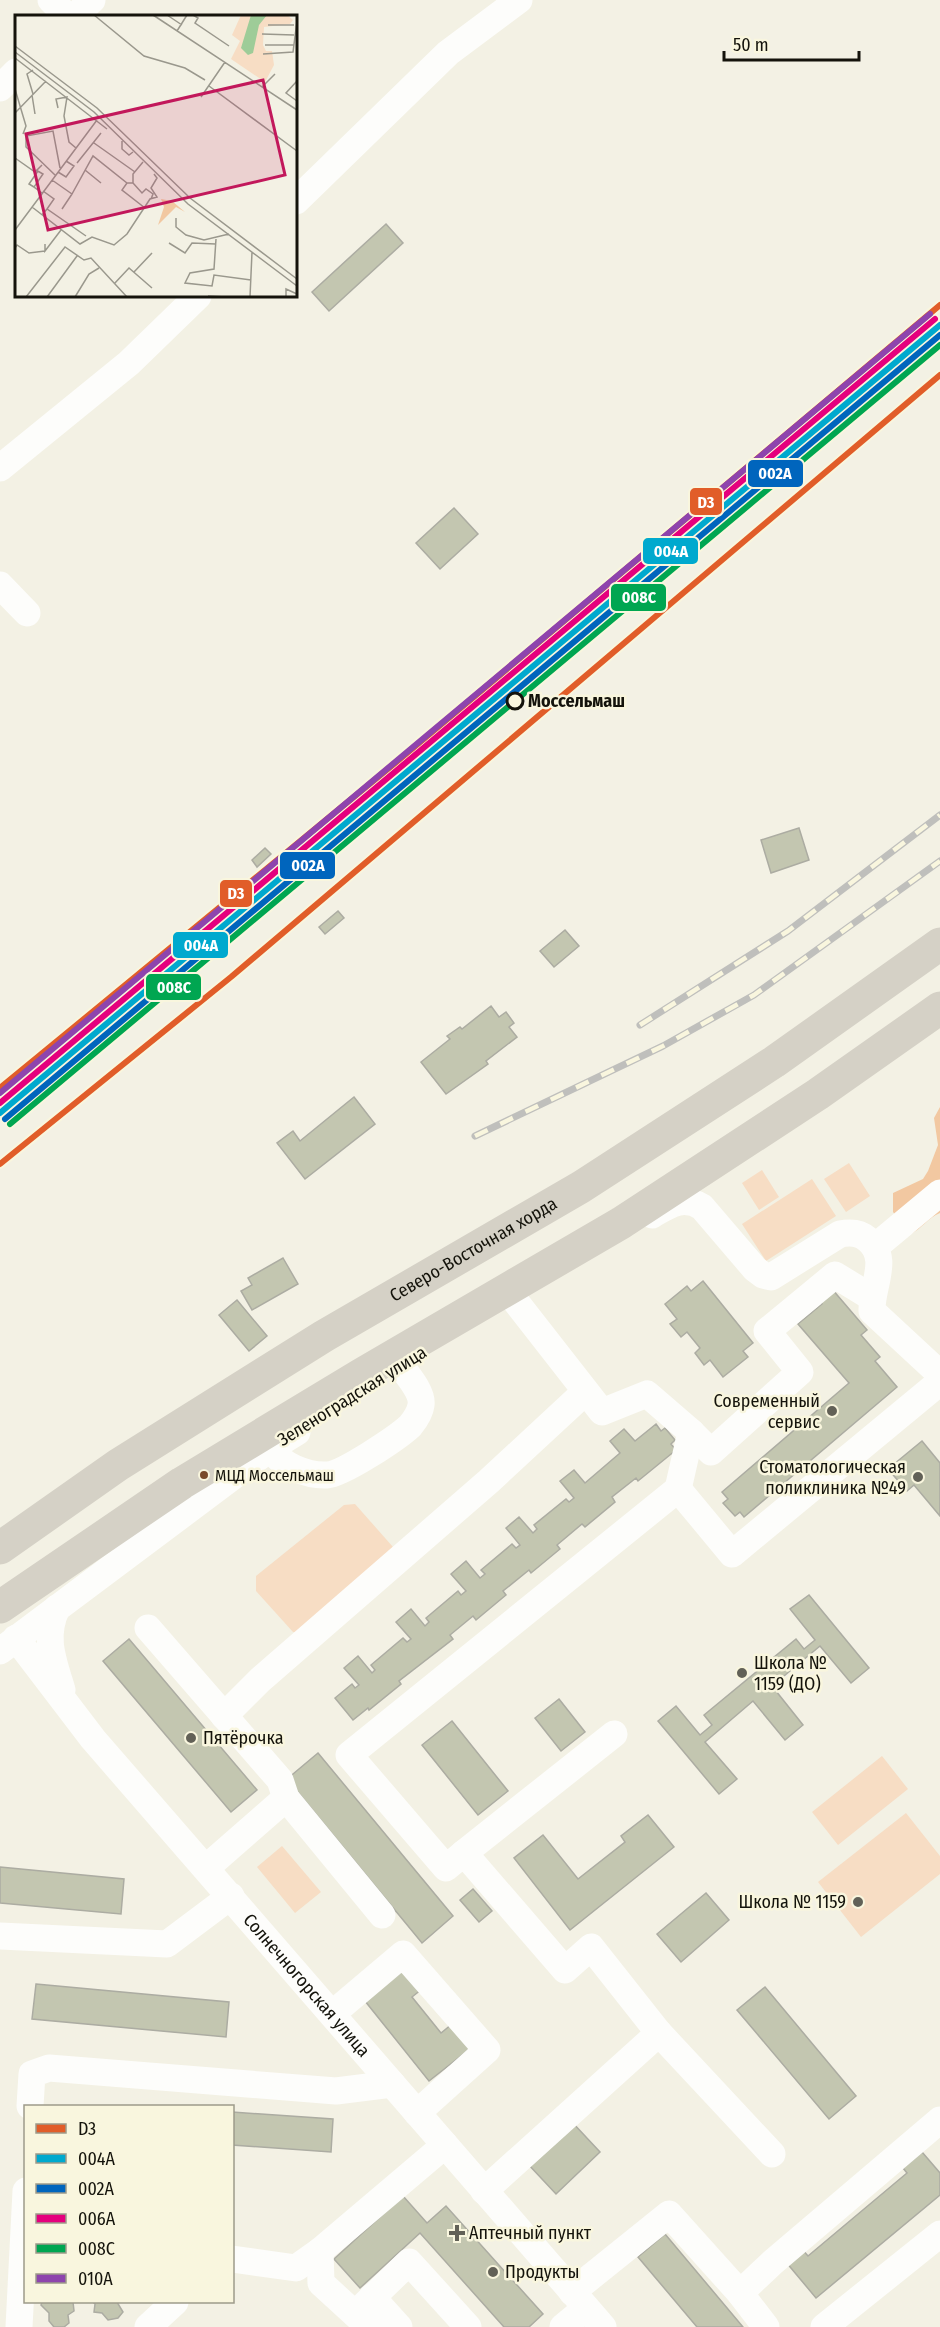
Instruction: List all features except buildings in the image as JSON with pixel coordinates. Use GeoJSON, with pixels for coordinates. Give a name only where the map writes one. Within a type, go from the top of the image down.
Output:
{"type":"FeatureCollection","features":[{"type":"Feature","properties":{"kind":"main road","name":"Северо-Восточная хорда"},"geometry":{"type":"LineString","coordinates":[[0,1548],[118,1466],[314,1342],[581,1187],[774,1062],[940,944]]}},
{"type":"Feature","properties":{"kind":"main road"},"geometry":{"type":"LineString","coordinates":[[0,1607],[182,1483],[362,1374],[621,1223],[818,1094],[940,1008]]}},
{"type":"Feature","properties":{"kind":"street"},"geometry":{"type":"LineString","coordinates":[[51,0],[66,15]]}},
{"type":"Feature","properties":{"kind":"street"},"geometry":{"type":"LineString","coordinates":[[76,15],[92,0]]}},
{"type":"Feature","properties":{"kind":"street"},"geometry":{"type":"LineString","coordinates":[[297,200],[448,53],[519,0]]}},
{"type":"Feature","properties":{"kind":"street"},"geometry":{"type":"LineString","coordinates":[[0,88],[15,73]]}},
{"type":"Feature","properties":{"kind":"street"},"geometry":{"type":"LineString","coordinates":[[0,468],[129,363],[197,297]]}},
{"type":"Feature","properties":{"kind":"street"},"geometry":{"type":"LineString","coordinates":[[0,585],[27,613]]}},
{"type":"Feature","properties":{"kind":"street"},"geometry":{"type":"LineString","coordinates":[[940,1193],[875,1247],[879,1267],[871,1297],[872,1311],[940,1374]]}},
{"type":"Feature","properties":{"kind":"street","name":"Зеленоградская улица"},"geometry":{"type":"LineString","coordinates":[[8,1644],[271,1448],[400,1365],[672,1204],[683,1201],[694,1202],[702,1207],[755,1269],[771,1277],[840,1234],[850,1232],[866,1237],[875,1247]]}},
{"type":"Feature","properties":{"kind":"street"},"geometry":{"type":"LineString","coordinates":[[511,1299],[602,1412],[647,1394],[711,1452],[800,1372],[767,1331],[835,1275],[871,1297]]}},
{"type":"Feature","properties":{"kind":"street"},"geometry":{"type":"LineString","coordinates":[[271,1448],[274,1455],[308,1474],[328,1476],[348,1468],[409,1426],[417,1416],[422,1403],[414,1385],[400,1365]]}},
{"type":"Feature","properties":{"kind":"street"},"geometry":{"type":"LineString","coordinates":[[678,1490],[732,1554],[940,1382]]}},
{"type":"Feature","properties":{"kind":"street"},"geometry":{"type":"LineString","coordinates":[[224,1716],[260,1680],[489,1481],[585,1392]]}},
{"type":"Feature","properties":{"kind":"street"},"geometry":{"type":"LineString","coordinates":[[614,1734],[446,1868],[349,1755],[678,1490],[691,1432]]}},
{"type":"Feature","properties":{"kind":"street"},"geometry":{"type":"LineString","coordinates":[[57,1608],[48,1637],[66,1703]]}},
{"type":"Feature","properties":{"kind":"street"},"geometry":{"type":"LineString","coordinates":[[148,1628],[280,1780],[286,1798],[382,1915]]}},
{"type":"Feature","properties":{"kind":"street","name":"Солнечногорская улица"},"geometry":{"type":"LineString","coordinates":[[8,1644],[66,1703],[93,1739],[587,2309]]}},
{"type":"Feature","properties":{"kind":"street"},"geometry":{"type":"LineString","coordinates":[[206,1868],[286,1798]]}},
{"type":"Feature","properties":{"kind":"street"},"geometry":{"type":"LineString","coordinates":[[465,1853],[565,1970],[591,1947],[659,2032],[772,2154]]}},
{"type":"Feature","properties":{"kind":"street"},"geometry":{"type":"LineString","coordinates":[[0,1936],[167,1944],[231,1896]]}},
{"type":"Feature","properties":{"kind":"street"},"geometry":{"type":"LineString","coordinates":[[332,2014],[403,1954],[487,2050],[417,2113]]}},
{"type":"Feature","properties":{"kind":"street"},"geometry":{"type":"LineString","coordinates":[[484,2191],[659,2032]]}},
{"type":"Feature","properties":{"kind":"street"},"geometry":{"type":"LineString","coordinates":[[30,2105],[32,2074],[49,2068],[336,2091],[392,2084]]}},
{"type":"Feature","properties":{"kind":"street"},"geometry":{"type":"LineString","coordinates":[[740,2293],[773,2262],[936,2131]]}},
{"type":"Feature","properties":{"kind":"street"},"geometry":{"type":"LineString","coordinates":[[234,2259],[296,2268],[320,2252],[445,2145]]}},
{"type":"Feature","properties":{"kind":"street"},"geometry":{"type":"LineString","coordinates":[[564,2327],[587,2309],[669,2214],[740,2293],[766,2327]]}},
{"type":"Feature","properties":{"kind":"street"},"geometry":{"type":"LineString","coordinates":[[19,2327],[24,2230]]}},
{"type":"Feature","properties":{"kind":"street"},"geometry":{"type":"LineString","coordinates":[[843,2322],[940,2234]]}},
{"type":"Feature","properties":{"kind":"street"},"geometry":{"type":"LineString","coordinates":[[320,2252],[321,2283],[365,2313],[399,2327]]}},
{"type":"Feature","properties":{"kind":"street"},"geometry":{"type":"LineString","coordinates":[[365,2313],[409,2262],[468,2327]]}},
{"type":"Feature","properties":{"kind":"street"},"geometry":{"type":"LineString","coordinates":[[148,2327],[173,2303]]}},
{"type":"Feature","properties":{"kind":"shaded area"},"geometry":{"type":"Polygon","coordinates":[[[940,1107],[940,1213],[911,1234],[893,1212],[893,1193],[923,1179],[928,1171],[938,1145],[934,1118],[940,1107]]]}},
{"type":"Feature","properties":{"kind":"shaded area"},"geometry":{"type":"Polygon","coordinates":[[[849,1163],[870,1196],[846,1212],[824,1179],[849,1163]]]}},
{"type":"Feature","properties":{"kind":"shaded area"},"geometry":{"type":"Polygon","coordinates":[[[762,1170],[779,1197],[759,1210],[742,1183],[762,1170]]]}},
{"type":"Feature","properties":{"kind":"shaded area"},"geometry":{"type":"Polygon","coordinates":[[[812,1179],[836,1216],[766,1261],[742,1224],[812,1179]]]}},
{"type":"Feature","properties":{"kind":"shaded area"},"geometry":{"type":"Polygon","coordinates":[[[355,1504],[393,1547],[391,1560],[304,1633],[293,1632],[256,1591],[256,1576],[344,1505],[355,1504]]]}},
{"type":"Feature","properties":{"kind":"shaded area"},"geometry":{"type":"Polygon","coordinates":[[[882,1756],[908,1789],[838,1845],[812,1812],[882,1756]]]}},
{"type":"Feature","properties":{"kind":"shaded area"},"geometry":{"type":"Polygon","coordinates":[[[906,1813],[940,1856],[940,1874],[861,1937],[818,1882],[906,1813]]]}},
{"type":"Feature","properties":{"kind":"shaded area"},"geometry":{"type":"Polygon","coordinates":[[[282,1846],[321,1892],[295,1913],[257,1867],[282,1846]]]}},
{"type":"Feature","properties":{"kind":"railway"},"geometry":{"type":"LineString","coordinates":[[640,1025],[788,931],[940,815]]}},
{"type":"Feature","properties":{"kind":"railway"},"geometry":{"type":"LineString","coordinates":[[475,1136],[663,1046],[754,995],[940,861]]}},
{"type":"Feature","properties":{"kind":"transit line","name":"D3"},"geometry":{"type":"LineString","coordinates":[[0,1088],[400,759],[940,305]]}},
{"type":"Feature","properties":{"kind":"transit line","name":"010А"},"geometry":{"type":"LineString","coordinates":[[0,1093],[930,314]]}},
{"type":"Feature","properties":{"kind":"transit line","name":"006А"},"geometry":{"type":"LineString","coordinates":[[0,1103],[935,319]]}},
{"type":"Feature","properties":{"kind":"transit line","name":"004А"},"geometry":{"type":"LineString","coordinates":[[0,1113],[940,325]]}},
{"type":"Feature","properties":{"kind":"transit line","name":"002А"},"geometry":{"type":"LineString","coordinates":[[5,1119],[940,335]]}},
{"type":"Feature","properties":{"kind":"transit line","name":"008С"},"geometry":{"type":"LineString","coordinates":[[10,1124],[940,345]]}},
{"type":"Feature","properties":{"kind":"transit line","name":"D3"},"geometry":{"type":"LineString","coordinates":[[0,1164],[231,977],[940,375]]}},
{"type":"Feature","properties":{"kind":"place","name":"Моссельмаш"},"geometry":{"type":"Point","coordinates":[515,701]}},
{"type":"Feature","properties":{"kind":"place","name":"Современный сервис"},"geometry":{"type":"Point","coordinates":[832,1411]}},
{"type":"Feature","properties":{"kind":"place","name":"МЦД Моссельмаш"},"geometry":{"type":"Point","coordinates":[204,1475]}},
{"type":"Feature","properties":{"kind":"place","name":"Стоматологическая поликлиника №49"},"geometry":{"type":"Point","coordinates":[918,1477]}},
{"type":"Feature","properties":{"kind":"place","name":"Школа № 1159 (ДО)"},"geometry":{"type":"Point","coordinates":[742,1673]}},
{"type":"Feature","properties":{"kind":"place","name":"Пятёрочка"},"geometry":{"type":"Point","coordinates":[191,1738]}},
{"type":"Feature","properties":{"kind":"place","name":"Школа № 1159"},"geometry":{"type":"Point","coordinates":[858,1902]}},
{"type":"Feature","properties":{"kind":"place","name":"Аптечный пункт"},"geometry":{"type":"Point","coordinates":[457,2233]}},
{"type":"Feature","properties":{"kind":"place","name":"Продукты"},"geometry":{"type":"Point","coordinates":[493,2272]}}]}
